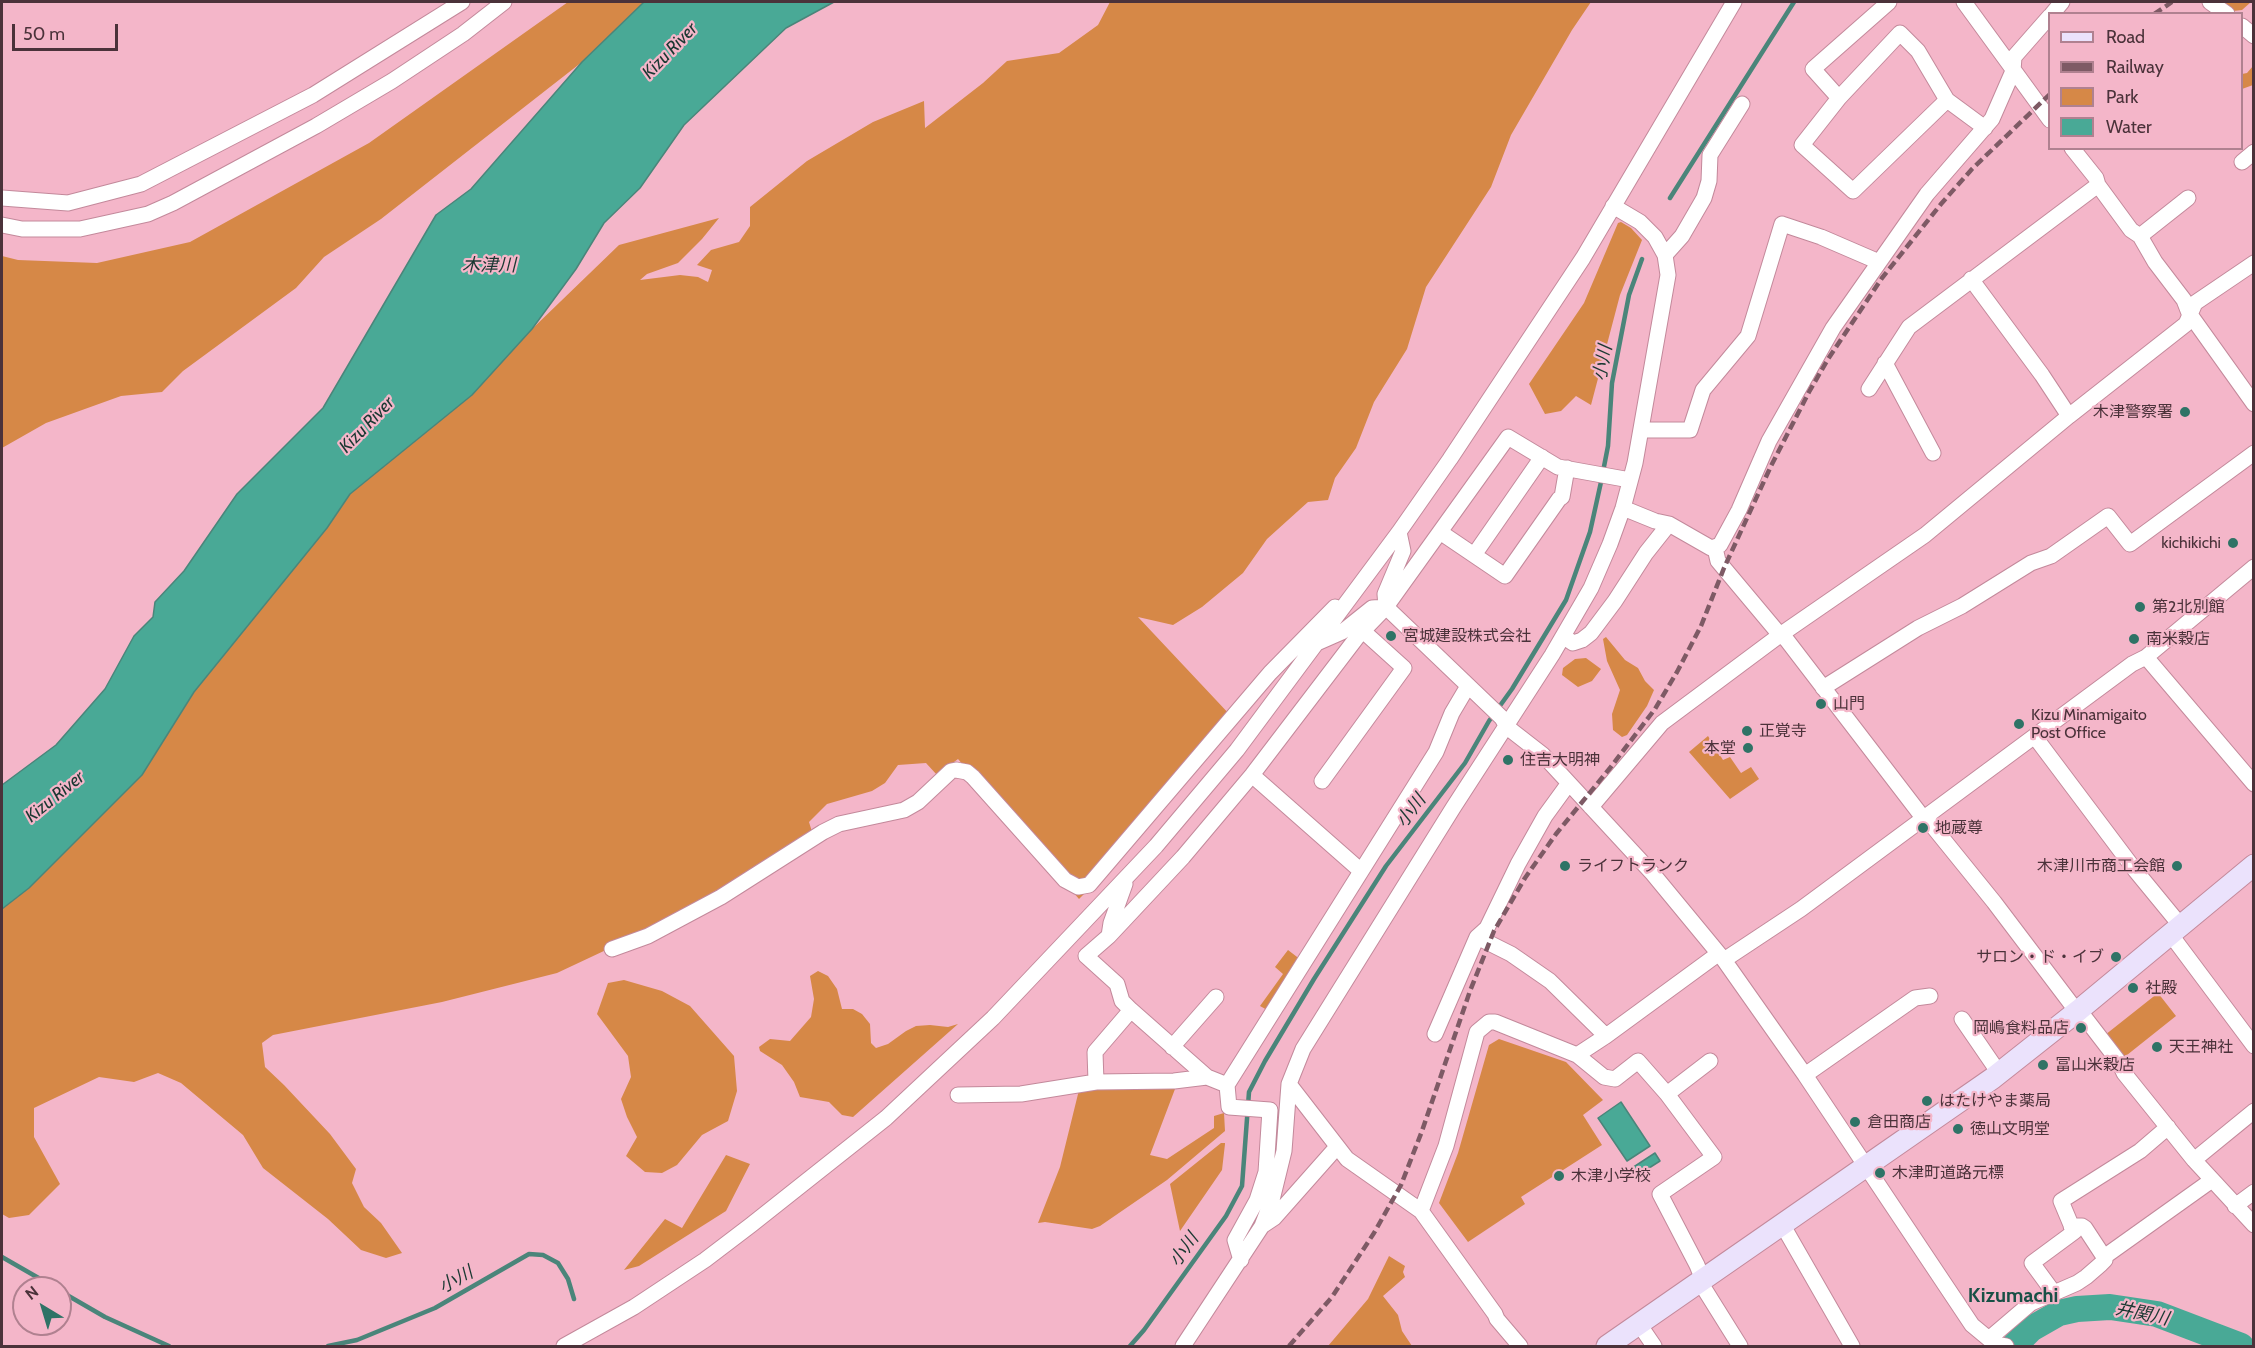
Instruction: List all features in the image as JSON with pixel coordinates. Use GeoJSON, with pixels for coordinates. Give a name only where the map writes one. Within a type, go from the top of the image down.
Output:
{"type":"FeatureCollection","features":[{"type":"Feature","properties":{"kind":"street"},"geometry":{"type":"LineString","coordinates":[[2,198],[68,203],[141,184],[313,95],[462,2]]}},
{"type":"Feature","properties":{"kind":"street"},"geometry":{"type":"LineString","coordinates":[[2,225],[22,229],[80,230],[148,214],[173,203],[316,126],[392,81],[463,34],[504,2]]}},
{"type":"Feature","properties":{"kind":"street"},"geometry":{"type":"LineString","coordinates":[[564,1347],[634,1307],[677,1279],[850,1148],[993,1018],[1184,814],[1237,750],[1399,532],[1550,308],[1734,2]]}},
{"type":"Feature","properties":{"kind":"street"},"geometry":{"type":"LineString","coordinates":[[1839,98],[1813,69],[1889,2]]}},
{"type":"Feature","properties":{"kind":"street"},"geometry":{"type":"LineString","coordinates":[[1964,2],[2048,119]]}},
{"type":"Feature","properties":{"kind":"street"},"geometry":{"type":"LineString","coordinates":[[2210,2],[2224,12]]}},
{"type":"Feature","properties":{"kind":"street"},"geometry":{"type":"LineString","coordinates":[[1623,508],[1669,524],[1708,547],[1715,548],[1722,543],[1769,441],[1833,328],[1927,194],[1992,119],[2013,71],[2014,57],[2048,18]]}},
{"type":"Feature","properties":{"kind":"street"},"geometry":{"type":"LineString","coordinates":[[1947,100],[1853,191],[1802,145],[1839,98],[1900,33],[1918,51],[1947,100],[1985,128]]}},
{"type":"Feature","properties":{"kind":"street"},"geometry":{"type":"LineString","coordinates":[[1665,255],[1682,236],[1704,198],[1709,181],[1710,155],[1742,104]]}},
{"type":"Feature","properties":{"kind":"street"},"geometry":{"type":"LineString","coordinates":[[2074,150],[2096,178],[2098,185],[2131,230],[2140,236],[2155,262],[2184,300],[2189,313],[2253,404]]}},
{"type":"Feature","properties":{"kind":"street"},"geometry":{"type":"LineString","coordinates":[[1869,389],[1909,327],[2098,185]]}},
{"type":"Feature","properties":{"kind":"street"},"geometry":{"type":"LineString","coordinates":[[2140,236],[2188,198]]}},
{"type":"Feature","properties":{"kind":"street"},"geometry":{"type":"LineString","coordinates":[[1183,1347],[1262,1226],[1272,1200],[1283,1158],[1288,1084],[1303,1049],[1504,722],[1563,636],[1591,588],[1623,508],[1641,430],[1668,275],[1661,246],[1648,230],[1613,206]]}},
{"type":"Feature","properties":{"kind":"street"},"geometry":{"type":"LineString","coordinates":[[1641,430],[1690,430],[1703,390],[1748,336],[1782,224],[1821,237],[1879,262]]}},
{"type":"Feature","properties":{"kind":"street"},"geometry":{"type":"LineString","coordinates":[[1592,807],[1662,723],[1780,635],[1925,535],[2069,416],[2186,324],[2195,303],[2253,263]]}},
{"type":"Feature","properties":{"kind":"street"},"geometry":{"type":"LineString","coordinates":[[1971,279],[2042,375],[2069,416]]}},
{"type":"Feature","properties":{"kind":"street"},"geometry":{"type":"LineString","coordinates":[[1885,363],[1933,453]]}},
{"type":"Feature","properties":{"kind":"street"},"geometry":{"type":"LineString","coordinates":[[1227,1085],[1207,1077],[1131,1010],[1122,1001],[1117,984],[1086,956],[1126,920],[1252,775],[1363,631],[1386,607],[1509,437],[1558,467],[1630,480]]}},
{"type":"Feature","properties":{"kind":"street"},"geometry":{"type":"LineString","coordinates":[[1823,688],[1918,628],[1962,606],[2031,563],[2051,556],[2108,516],[2130,544],[2253,453]]}},
{"type":"Feature","properties":{"kind":"street"},"geometry":{"type":"LineString","coordinates":[[1474,555],[1542,458]]}},
{"type":"Feature","properties":{"kind":"street"},"geometry":{"type":"LineString","coordinates":[[1440,532],[1505,576],[1562,497],[1573,470]]}},
{"type":"Feature","properties":{"kind":"street"},"geometry":{"type":"LineString","coordinates":[[1563,636],[1573,643],[1591,633],[1646,553],[1669,524]]}},
{"type":"Feature","properties":{"kind":"street"},"geometry":{"type":"LineString","coordinates":[[1399,532],[1403,551],[1385,594],[1386,607],[1504,722],[1543,755],[1653,874],[1721,957],[1806,1075],[1972,1325],[1996,1344],[2031,1303],[2086,1277],[2105,1260],[2104,1257],[2212,1180]]}},
{"type":"Feature","properties":{"kind":"street"},"geometry":{"type":"LineString","coordinates":[[1715,548],[1718,561],[1780,635],[1786,639],[1925,819],[1994,902],[2072,1005],[2079,1010],[2119,1062],[2124,1073],[2194,1160],[2253,1224]]}},
{"type":"Feature","properties":{"kind":"street"},"geometry":{"type":"LineString","coordinates":[[1577,1055],[1721,957],[1801,909],[2133,664],[2146,657],[2253,567]]}},
{"type":"Feature","properties":{"kind":"street"},"geometry":{"type":"LineString","coordinates":[[612,949],[648,936],[721,897],[839,824],[904,810],[918,802],[951,771],[956,770],[967,772],[973,777],[1069,883],[1078,887],[1089,885],[1270,673],[1329,612],[1358,588]]}},
{"type":"Feature","properties":{"kind":"street"},"geometry":{"type":"LineString","coordinates":[[1317,643],[1342,632],[1372,608],[1386,607]]}},
{"type":"Feature","properties":{"kind":"street"},"geometry":{"type":"LineString","coordinates":[[1322,781],[1404,668],[1363,631]]}},
{"type":"Feature","properties":{"kind":"street"},"geometry":{"type":"LineString","coordinates":[[2146,657],[2253,784]]}},
{"type":"Feature","properties":{"kind":"street"},"geometry":{"type":"LineString","coordinates":[[1241,1260],[1235,1240],[1257,1200],[1268,1159],[1270,1110],[1229,1107],[1227,1085],[1436,752],[1452,713],[1472,691]]}},
{"type":"Feature","properties":{"kind":"street"},"geometry":{"type":"LineString","coordinates":[[2035,737],[2134,870],[2253,1047]]}},
{"type":"Feature","properties":{"kind":"street"},"geometry":{"type":"LineString","coordinates":[[1252,775],[1361,871]]}},
{"type":"Feature","properties":{"kind":"street"},"geometry":{"type":"LineString","coordinates":[[1435,1034],[1477,936],[1486,928],[1540,825],[1569,783]]}},
{"type":"Feature","properties":{"kind":"street"},"geometry":{"type":"LineString","coordinates":[[1607,1347],[1999,1073],[2253,866]]}},
{"type":"Feature","properties":{"kind":"street"},"geometry":{"type":"LineString","coordinates":[[1108,936],[1127,877]]}},
{"type":"Feature","properties":{"kind":"street"},"geometry":{"type":"LineString","coordinates":[[1477,936],[1512,954],[1550,981],[1606,1036]]}},
{"type":"Feature","properties":{"kind":"street"},"geometry":{"type":"LineString","coordinates":[[1806,1075],[1915,998],[1930,996]]}},
{"type":"Feature","properties":{"kind":"street"},"geometry":{"type":"LineString","coordinates":[[1172,1047],[1216,997]]}},
{"type":"Feature","properties":{"kind":"street"},"geometry":{"type":"LineString","coordinates":[[1096,1082],[1095,1052],[1131,1010]]}},
{"type":"Feature","properties":{"kind":"street"},"geometry":{"type":"LineString","coordinates":[[1962,1019],[1999,1073]]}},
{"type":"Feature","properties":{"kind":"street"},"geometry":{"type":"LineString","coordinates":[[1421,1210],[1446,1146],[1477,1032],[1489,1022],[1495,1022],[1577,1055],[1604,1077],[1615,1079],[1638,1060],[1667,1094],[1714,1157],[1660,1194],[1697,1265],[1701,1281],[1740,1347]]}},
{"type":"Feature","properties":{"kind":"street"},"geometry":{"type":"LineString","coordinates":[[1667,1094],[1710,1061]]}},
{"type":"Feature","properties":{"kind":"street"},"geometry":{"type":"LineString","coordinates":[[958,1095],[1021,1094],[1096,1082],[1174,1081],[1207,1077]]}},
{"type":"Feature","properties":{"kind":"street"},"geometry":{"type":"LineString","coordinates":[[1288,1084],[1347,1160],[1421,1210],[1497,1319],[1520,1347]]}},
{"type":"Feature","properties":{"kind":"street"},"geometry":{"type":"LineString","coordinates":[[2194,1160],[2253,1111]]}},
{"type":"Feature","properties":{"kind":"street"},"geometry":{"type":"LineString","coordinates":[[2054,1293],[2032,1263],[2074,1232],[2061,1201],[2140,1151],[2168,1127]]}},
{"type":"Feature","properties":{"kind":"street"},"geometry":{"type":"LineString","coordinates":[[1262,1226],[1274,1218],[1336,1148]]}},
{"type":"Feature","properties":{"kind":"street"},"geometry":{"type":"LineString","coordinates":[[2235,1206],[2253,1192]]}},
{"type":"Feature","properties":{"kind":"street"},"geometry":{"type":"LineString","coordinates":[[1782,1224],[1851,1347]]}},
{"type":"Feature","properties":{"kind":"street"},"geometry":{"type":"LineString","coordinates":[[2071,1226],[2085,1228],[2104,1257]]}},
{"type":"Feature","properties":{"kind":"street"},"geometry":{"type":"LineString","coordinates":[[1639,1324],[1654,1347]]}},
{"type":"Feature","properties":{"kind":"green space"},"geometry":{"type":"Polygon","coordinates":[[[568,2],[644,2],[582,62],[381,219],[324,257],[296,288],[183,371],[162,392],[121,396],[46,423],[2,448],[2,256],[18,260],[97,263],[190,242],[369,143],[568,2]]]}},
{"type":"Feature","properties":{"kind":"green space"},"geometry":{"type":"Polygon","coordinates":[[[1110,2],[1591,2],[1572,30],[1511,135],[1491,187],[1426,287],[1407,349],[1374,402],[1356,448],[1335,478],[1328,500],[1308,502],[1267,539],[1243,573],[1202,607],[1173,625],[1138,617],[1231,716],[1096,882],[1079,899],[958,759],[937,775],[926,763],[898,765],[885,783],[872,791],[827,804],[809,822],[813,835],[689,911],[557,973],[442,1002],[273,1035],[262,1043],[265,1067],[330,1134],[356,1169],[352,1183],[364,1207],[381,1223],[402,1253],[386,1258],[361,1250],[328,1219],[263,1168],[243,1135],[181,1083],[158,1073],[134,1082],[99,1077],[34,1108],[34,1137],[60,1184],[29,1215],[9,1218],[2,1214],[2,909],[29,888],[142,775],[194,692],[327,528],[350,494],[472,395],[532,329],[619,245],[719,218],[678,263],[647,274],[640,280],[680,275],[698,277],[708,282],[712,270],[697,265],[711,250],[739,242],[750,226],[750,207],[807,161],[873,122],[924,101],[925,128],[983,83],[1007,61],[1059,53],[1098,25],[1110,2]]]}},
{"type":"Feature","properties":{"kind":"green space"},"geometry":{"type":"Polygon","coordinates":[[[2224,2],[2251,2],[2242,10],[2233,11],[2224,2]]]}},
{"type":"Feature","properties":{"kind":"green space"},"geometry":{"type":"Polygon","coordinates":[[[2253,66],[2253,85],[2243,89],[2243,74],[2247,73],[2253,66]]]}},
{"type":"Feature","properties":{"kind":"green space"},"geometry":{"type":"Polygon","coordinates":[[[1621,222],[1631,228],[1642,240],[1620,295],[1591,405],[1576,396],[1561,411],[1545,414],[1529,384],[1584,303],[1618,223],[1621,222]]]}},
{"type":"Feature","properties":{"kind":"green space"},"geometry":{"type":"Polygon","coordinates":[[[1606,637],[1625,660],[1638,668],[1645,681],[1654,690],[1647,706],[1627,735],[1622,737],[1613,730],[1612,714],[1620,690],[1607,661],[1603,639],[1606,637]]]}},
{"type":"Feature","properties":{"kind":"green space"},"geometry":{"type":"Polygon","coordinates":[[[1586,658],[1601,669],[1592,681],[1578,687],[1562,675],[1563,668],[1575,659],[1586,658]]]}},
{"type":"Feature","properties":{"kind":"green space"},"geometry":{"type":"Polygon","coordinates":[[[1708,736],[1723,760],[1730,757],[1741,773],[1751,767],[1759,779],[1730,799],[1689,752],[1708,736]]]}},
{"type":"Feature","properties":{"kind":"green space"},"geometry":{"type":"Polygon","coordinates":[[[1288,950],[1301,960],[1269,1011],[1260,1006],[1283,974],[1275,967],[1288,950]]]}},
{"type":"Feature","properties":{"kind":"green space"},"geometry":{"type":"Polygon","coordinates":[[[818,971],[828,976],[837,989],[842,1009],[853,1009],[862,1014],[870,1024],[871,1043],[876,1048],[888,1044],[916,1026],[948,1027],[958,1024],[853,1117],[842,1115],[829,1102],[800,1097],[794,1082],[782,1065],[760,1051],[759,1047],[770,1039],[790,1041],[811,1017],[814,999],[810,976],[818,971]]]}},
{"type":"Feature","properties":{"kind":"green space"},"geometry":{"type":"Polygon","coordinates":[[[624,980],[662,991],[690,1006],[734,1056],[737,1091],[728,1121],[702,1135],[677,1165],[662,1173],[645,1172],[626,1156],[637,1137],[621,1099],[631,1077],[628,1056],[597,1014],[608,983],[624,980]]]}},
{"type":"Feature","properties":{"kind":"green space"},"geometry":{"type":"Polygon","coordinates":[[[2158,993],[2176,1016],[2122,1059],[2105,1035],[2158,993]]]}},
{"type":"Feature","properties":{"kind":"green space"},"geometry":{"type":"Polygon","coordinates":[[[1499,1039],[1566,1062],[1603,1100],[1583,1115],[1602,1145],[1521,1197],[1525,1204],[1468,1242],[1439,1203],[1458,1153],[1489,1045],[1499,1039]]]}},
{"type":"Feature","properties":{"kind":"green space"},"geometry":{"type":"Polygon","coordinates":[[[1175,1089],[1150,1155],[1167,1159],[1214,1128],[1214,1116],[1224,1113],[1225,1131],[1167,1180],[1100,1226],[1092,1229],[1038,1223],[1060,1167],[1079,1090],[1175,1089]]]}},
{"type":"Feature","properties":{"kind":"green space"},"geometry":{"type":"Polygon","coordinates":[[[1221,1143],[1225,1143],[1222,1170],[1180,1231],[1170,1184],[1221,1143]]]}},
{"type":"Feature","properties":{"kind":"green space"},"geometry":{"type":"Polygon","coordinates":[[[726,1155],[750,1164],[726,1211],[639,1266],[624,1270],[665,1219],[682,1228],[726,1155]]]}},
{"type":"Feature","properties":{"kind":"green space"},"geometry":{"type":"Polygon","coordinates":[[[1389,1256],[1405,1266],[1403,1272],[1405,1277],[1383,1296],[1398,1315],[1402,1331],[1412,1346],[1328,1346],[1368,1299],[1389,1256]]]}},
{"type":"Feature","properties":{"kind":"water","name":"木津川"},"geometry":{"type":"Polygon","coordinates":[[[644,2],[834,2],[786,28],[684,125],[640,188],[604,223],[576,269],[532,329],[472,395],[350,494],[327,528],[194,692],[142,775],[29,888],[2,909],[2,785],[56,745],[105,689],[134,636],[153,617],[155,602],[184,571],[237,494],[323,408],[436,215],[471,189],[582,62],[644,2]]]}},
{"type":"Feature","properties":{"kind":"water"},"geometry":{"type":"Polygon","coordinates":[[[1621,1102],[1650,1146],[1627,1161],[1598,1118],[1621,1102]]]}},
{"type":"Feature","properties":{"kind":"water"},"geometry":{"type":"Polygon","coordinates":[[[1655,1153],[1660,1161],[1638,1175],[1632,1168],[1655,1153]]]}},
{"type":"Feature","properties":{"kind":"waterway","name":"小川"},"geometry":{"type":"LineString","coordinates":[[1670,198],[1794,2]]}},
{"type":"Feature","properties":{"kind":"waterway","name":"小川"},"geometry":{"type":"LineString","coordinates":[[1130,1346],[1226,1216],[1242,1186],[1249,1092],[1265,1061],[1386,866],[1465,763],[1566,600],[1590,532],[1608,446],[1612,383],[1629,295],[1642,259]]}},
{"type":"Feature","properties":{"kind":"waterway","name":"小川"},"geometry":{"type":"LineString","coordinates":[[328,1346],[357,1340],[435,1308],[529,1254],[543,1255],[558,1263],[568,1279],[574,1299]]}},
{"type":"Feature","properties":{"kind":"waterway","name":"小川"},"geometry":{"type":"LineString","coordinates":[[2,1257],[35,1276]]}},
{"type":"Feature","properties":{"kind":"waterway","name":"小川"},"geometry":{"type":"LineString","coordinates":[[72,1298],[105,1317],[169,1346]]}},
{"type":"Feature","properties":{"kind":"waterway","name":"井関川"},"geometry":{"type":"LineString","coordinates":[[2014,1346],[2031,1329],[2059,1313],[2077,1309],[2110,1307],[2157,1314],[2241,1346]]}},
{"type":"Feature","properties":{"kind":"railway"},"geometry":{"type":"LineString","coordinates":[[2157,12],[2172,2]]}},
{"type":"Feature","properties":{"kind":"railway"},"geometry":{"type":"LineString","coordinates":[[1289,1346],[1332,1297],[1374,1233],[1401,1185],[1470,991],[1494,931],[1525,878],[1556,834],[1655,709],[1677,672],[1701,626],[1724,568],[1771,466],[1828,359],[1882,278],[1941,204],[1972,169],[2048,96]]}},
{"type":"Feature","properties":{"kind":"place","name":"木津警察署"},"geometry":{"type":"Point","coordinates":[2185,412]}},
{"type":"Feature","properties":{"kind":"place","name":"kichikichi"},"geometry":{"type":"Point","coordinates":[2233,543]}},
{"type":"Feature","properties":{"kind":"place","name":"第2北別館"},"geometry":{"type":"Point","coordinates":[2140,607]}},
{"type":"Feature","properties":{"kind":"place","name":"宮城建設株式会社"},"geometry":{"type":"Point","coordinates":[1391,636]}},
{"type":"Feature","properties":{"kind":"place","name":"南米穀店"},"geometry":{"type":"Point","coordinates":[2134,639]}},
{"type":"Feature","properties":{"kind":"place","name":"山門"},"geometry":{"type":"Point","coordinates":[1821,704]}},
{"type":"Feature","properties":{"kind":"place","name":"Kizu Minamigaito Post Office"},"geometry":{"type":"Point","coordinates":[2019,724]}},
{"type":"Feature","properties":{"kind":"place","name":"正覚寺"},"geometry":{"type":"Point","coordinates":[1747,731]}},
{"type":"Feature","properties":{"kind":"place","name":"本堂"},"geometry":{"type":"Point","coordinates":[1748,748]}},
{"type":"Feature","properties":{"kind":"place","name":"住吉大明神"},"geometry":{"type":"Point","coordinates":[1508,760]}},
{"type":"Feature","properties":{"kind":"place","name":"地蔵尊"},"geometry":{"type":"Point","coordinates":[1923,828]}},
{"type":"Feature","properties":{"kind":"place","name":"ライフトランク"},"geometry":{"type":"Point","coordinates":[1565,866]}},
{"type":"Feature","properties":{"kind":"place","name":"木津川市商工会館"},"geometry":{"type":"Point","coordinates":[2177,866]}},
{"type":"Feature","properties":{"kind":"place","name":"サロン・ド・イブ"},"geometry":{"type":"Point","coordinates":[2116,957]}},
{"type":"Feature","properties":{"kind":"place","name":"社殿"},"geometry":{"type":"Point","coordinates":[2133,988]}},
{"type":"Feature","properties":{"kind":"place","name":"岡嶋食料品店"},"geometry":{"type":"Point","coordinates":[2081,1028]}},
{"type":"Feature","properties":{"kind":"place","name":"天王神社"},"geometry":{"type":"Point","coordinates":[2157,1047]}},
{"type":"Feature","properties":{"kind":"place","name":"冨山米穀店"},"geometry":{"type":"Point","coordinates":[2043,1065]}},
{"type":"Feature","properties":{"kind":"place","name":"はたけやま薬局"},"geometry":{"type":"Point","coordinates":[1927,1101]}},
{"type":"Feature","properties":{"kind":"place","name":"倉田商店"},"geometry":{"type":"Point","coordinates":[1855,1122]}},
{"type":"Feature","properties":{"kind":"place","name":"徳山文明堂"},"geometry":{"type":"Point","coordinates":[1958,1129]}},
{"type":"Feature","properties":{"kind":"place","name":"木津町道路元標"},"geometry":{"type":"Point","coordinates":[1880,1173]}},
{"type":"Feature","properties":{"kind":"place","name":"木津小学校"},"geometry":{"type":"Point","coordinates":[1559,1176]}},
{"type":"Feature","properties":{"kind":"district","name":"Kizumachi"},"geometry":{"type":"Point","coordinates":[2013,1296]}},
{"type":"Feature","properties":{"kind":"water label","name":"Kizu River"},"geometry":{"type":"Point","coordinates":[670,51]}},
{"type":"Feature","properties":{"kind":"water label","name":"Kizu River"},"geometry":{"type":"Point","coordinates":[367,425]}},
{"type":"Feature","properties":{"kind":"water label","name":"Kizu River"},"geometry":{"type":"Point","coordinates":[55,797]}}]}
